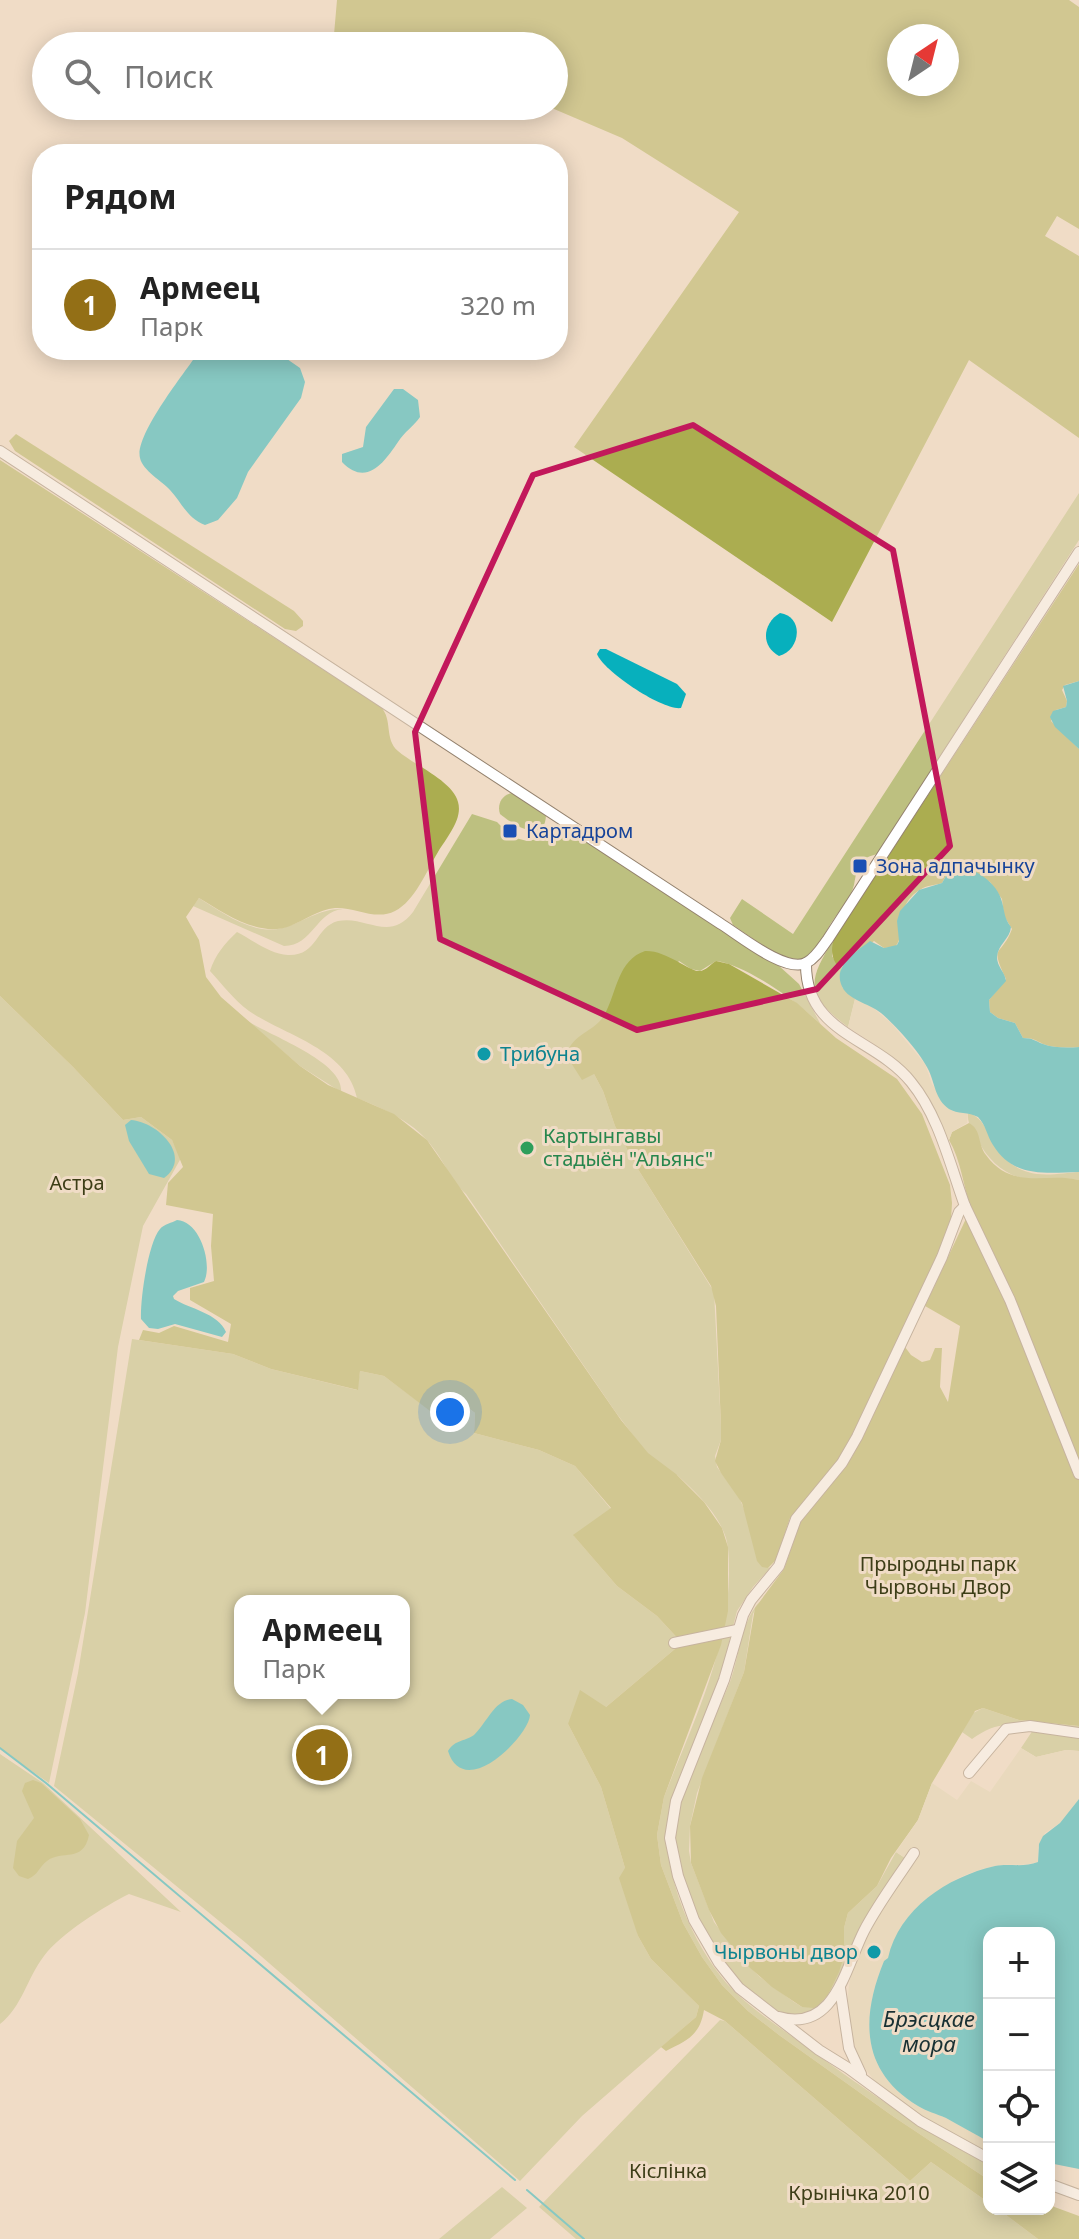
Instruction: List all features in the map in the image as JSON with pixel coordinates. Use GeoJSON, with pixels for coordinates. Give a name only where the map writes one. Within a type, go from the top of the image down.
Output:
{"type":"FeatureCollection","features":[{"type":"Feature","properties":{"kind":"street"},"geometry":{"type":"LineString","coordinates":[[0,451],[721,924],[782,962],[796,965],[806,963],[828,939],[1079,552]]}},
{"type":"Feature","properties":{"kind":"street"},"geometry":{"type":"LineString","coordinates":[[806,963],[810,993],[828,1020],[892,1064],[919,1093],[940,1138],[965,1206],[1015,1312],[1079,1474]]}},
{"type":"Feature","properties":{"kind":"street"},"geometry":{"type":"LineString","coordinates":[[965,1206],[959,1212],[942,1257],[857,1437],[842,1463],[796,1519],[779,1566],[746,1607],[724,1680],[676,1801],[670,1838],[685,1900],[710,1949],[739,1988],[920,2121],[983,2156]]}},
{"type":"Feature","properties":{"kind":"street"},"geometry":{"type":"LineString","coordinates":[[674,1643],[737,1630]]}},
{"type":"Feature","properties":{"kind":"street"},"geometry":{"type":"LineString","coordinates":[[969,1773],[1006,1729],[1030,1726],[1079,1733]]}},
{"type":"Feature","properties":{"kind":"street"},"geometry":{"type":"LineString","coordinates":[[773,2015],[793,2020],[813,2016],[828,2004],[840,1988],[864,1931],[914,1853]]}},
{"type":"Feature","properties":{"kind":"street"},"geometry":{"type":"LineString","coordinates":[[840,1988],[849,2048],[867,2081]]}},
{"type":"Feature","properties":{"kind":"street"},"geometry":{"type":"LineString","coordinates":[[1055,2186],[1079,2195]]}},
{"type":"Feature","properties":{"kind":"highlighted area"},"geometry":{"type":"Polygon","coordinates":[[[693,425],[893,550],[950,846],[817,989],[637,1030],[440,939],[415,732],[533,475],[693,425]]]}},
{"type":"Feature","properties":{"kind":"green space"},"geometry":{"type":"Polygon","coordinates":[[[337,0],[1069,0],[1079,7],[1079,229],[1057,216],[1045,236],[1079,256],[1079,438],[969,360],[832,622],[574,447],[739,212],[622,138],[568,115],[568,32],[334,32],[337,0]]]}},
{"type":"Feature","properties":{"kind":"green space"},"geometry":{"type":"Polygon","coordinates":[[[16,434],[294,611],[303,621],[303,626],[296,631],[285,629],[15,451],[9,441],[16,434]]]}},
{"type":"Feature","properties":{"kind":"green space"},"geometry":{"type":"Polygon","coordinates":[[[0,460],[381,707],[398,751],[441,780],[455,794],[459,808],[453,828],[409,900],[388,914],[335,908],[290,926],[266,929],[242,922],[199,898],[186,917],[199,940],[206,977],[221,997],[300,1066],[328,1085],[394,1114],[427,1140],[621,1420],[648,1453],[676,1474],[704,1502],[722,1528],[728,1547],[728,1611],[721,1645],[664,1797],[657,1835],[661,1865],[683,1923],[722,1985],[748,2011],[894,2117],[983,2176],[983,2199],[931,2162],[910,2181],[725,2021],[704,2010],[692,2036],[666,2051],[661,2047],[696,2017],[699,2006],[651,1959],[638,1936],[619,1878],[625,1868],[601,1787],[568,1724],[580,1690],[606,1707],[682,1643],[657,1616],[617,1586],[573,1535],[611,1508],[575,1466],[539,1450],[474,1433],[475,1413],[457,1399],[438,1417],[384,1376],[360,1371],[358,1390],[271,1369],[233,1354],[139,1340],[143,1330],[159,1333],[174,1326],[228,1342],[231,1324],[190,1300],[190,1288],[214,1281],[211,1246],[213,1214],[166,1205],[168,1183],[183,1167],[172,1140],[141,1117],[123,1120],[0,996],[0,460]]]}},
{"type":"Feature","properties":{"kind":"green space"},"geometry":{"type":"Polygon","coordinates":[[[1079,493],[1079,540],[877,854],[859,865],[850,895],[816,948],[802,959],[792,958],[770,950],[733,925],[730,918],[742,899],[793,934],[1079,493]]]}},
{"type":"Feature","properties":{"kind":"green space"},"geometry":{"type":"Polygon","coordinates":[[[1079,564],[1079,681],[1065,685],[1062,690],[1066,707],[1056,710],[1051,721],[1079,749],[1079,1047],[1065,1048],[1023,1038],[1015,1023],[990,1012],[989,1000],[1006,979],[998,960],[998,951],[1012,929],[1004,916],[1002,899],[990,882],[963,867],[950,869],[942,883],[925,887],[907,902],[895,947],[884,948],[874,941],[841,970],[832,948],[834,939],[1079,564]]]}},
{"type":"Feature","properties":{"kind":"green space"},"geometry":{"type":"Polygon","coordinates":[[[512,793],[546,815],[540,829],[528,830],[500,814],[501,801],[512,793]]]}},
{"type":"Feature","properties":{"kind":"green space","name":"Картынгавы стадыён \"Альянс\""},"geometry":{"type":"Polygon","coordinates":[[[472,814],[497,822],[512,837],[527,841],[543,838],[560,828],[573,831],[778,965],[799,984],[821,1025],[787,996],[742,969],[716,961],[700,971],[679,961],[594,1074],[615,1126],[636,1166],[714,1292],[721,1426],[721,1440],[715,1456],[717,1467],[739,1497],[768,1568],[771,1567],[737,1611],[720,1678],[671,1801],[667,1825],[668,1850],[680,1902],[691,1927],[703,1950],[733,1990],[872,2094],[983,2162],[983,2176],[894,2117],[748,2011],[722,1985],[683,1923],[661,1865],[657,1835],[664,1797],[707,1688],[722,1632],[729,1560],[726,1538],[718,1520],[692,1488],[677,1475],[668,1475],[645,1451],[466,1194],[418,1131],[379,1107],[357,1098],[351,1081],[341,1067],[313,1046],[249,1011],[210,971],[221,950],[237,932],[281,954],[298,954],[311,946],[330,924],[338,921],[395,926],[413,912],[472,814]]]}},
{"type":"Feature","properties":{"kind":"green space"},"geometry":{"type":"Polygon","coordinates":[[[199,898],[249,926],[271,930],[327,911],[343,909],[326,916],[302,940],[284,946],[193,906],[199,898]]]}},
{"type":"Feature","properties":{"kind":"green space"},"geometry":{"type":"Polygon","coordinates":[[[834,939],[832,956],[841,970],[842,987],[855,999],[848,1027],[824,1006],[815,987],[819,966],[834,939]]]}},
{"type":"Feature","properties":{"kind":"green space"},"geometry":{"type":"Polygon","coordinates":[[[645,951],[662,954],[696,971],[704,970],[716,961],[729,964],[797,1003],[836,1038],[897,1079],[922,1114],[950,1185],[951,1220],[938,1256],[859,1424],[842,1456],[790,1518],[776,1560],[768,1568],[757,1561],[742,1503],[715,1461],[721,1426],[716,1306],[711,1286],[636,1166],[615,1126],[594,1074],[582,1080],[566,1055],[579,1037],[601,1020],[629,961],[645,951]]]}},
{"type":"Feature","properties":{"kind":"green space","name":"Астра"},"geometry":{"type":"Polygon","coordinates":[[[0,996],[123,1120],[141,1117],[172,1140],[181,1158],[143,1226],[118,1347],[85,1613],[49,1783],[0,1749],[0,996]]]}},
{"type":"Feature","properties":{"kind":"green space"},"geometry":{"type":"Polygon","coordinates":[[[246,1020],[318,1060],[339,1081],[341,1092],[300,1066],[246,1020]]]}},
{"type":"Feature","properties":{"kind":"green space"},"geometry":{"type":"Polygon","coordinates":[[[968,1113],[982,1123],[998,1150],[1015,1167],[1040,1174],[1079,1172],[1079,1180],[1034,1180],[1008,1173],[994,1163],[983,1149],[970,1125],[968,1113]]]}},
{"type":"Feature","properties":{"kind":"green space","name":"Прыродны парк Чырвоны Двор"},"geometry":{"type":"Polygon","coordinates":[[[969,1123],[976,1129],[986,1155],[1007,1173],[1018,1177],[1079,1180],[1079,1726],[1019,1720],[983,1708],[975,1711],[932,1783],[918,1820],[891,1858],[877,1886],[848,1913],[844,1928],[844,1956],[828,1995],[814,2008],[802,2007],[749,1967],[721,1933],[691,1863],[690,1826],[702,1778],[744,1672],[755,1608],[784,1569],[800,1523],[852,1457],[905,1347],[922,1362],[930,1360],[935,1348],[942,1348],[940,1387],[948,1402],[960,1326],[925,1306],[971,1208],[949,1140],[952,1132],[969,1123]]]}},
{"type":"Feature","properties":{"kind":"green space"},"geometry":{"type":"Polygon","coordinates":[[[132,1339],[233,1354],[271,1369],[357,1390],[360,1371],[384,1376],[438,1416],[456,1398],[475,1413],[474,1433],[539,1450],[575,1466],[611,1509],[574,1536],[617,1586],[657,1616],[682,1643],[606,1707],[568,1724],[601,1787],[625,1868],[638,1936],[651,1959],[699,2006],[696,2017],[582,2116],[520,2181],[246,1943],[54,1786],[78,1673],[132,1339]]]}},
{"type":"Feature","properties":{"kind":"green space"},"geometry":{"type":"Polygon","coordinates":[[[759,1602],[753,1614],[744,1672],[697,1793],[690,1826],[691,1863],[714,1922],[740,1957],[760,1977],[802,2007],[818,2006],[828,1995],[844,1948],[848,1913],[877,1886],[896,1852],[905,1858],[865,1919],[831,1996],[807,2017],[786,2014],[762,2001],[723,1960],[692,1904],[676,1849],[676,1825],[685,1790],[730,1682],[748,1620],[759,1602]]]}},
{"type":"Feature","properties":{"kind":"green space"},"geometry":{"type":"Polygon","coordinates":[[[983,1708],[1019,1720],[1079,1726],[1079,1751],[1066,1750],[1036,1757],[1021,1748],[1033,1730],[1008,1725],[994,1727],[972,1739],[962,1732],[973,1713],[983,1708]]]}},
{"type":"Feature","properties":{"kind":"green space"},"geometry":{"type":"Polygon","coordinates":[[[0,1754],[43,1783],[181,1912],[129,1894],[108,1905],[51,1948],[14,2009],[0,2024],[0,1754]]]}},
{"type":"Feature","properties":{"kind":"green space"},"geometry":{"type":"Polygon","coordinates":[[[33,1780],[41,1783],[80,1819],[89,1835],[82,1850],[47,1861],[28,1879],[19,1876],[13,1868],[17,1841],[34,1818],[22,1791],[25,1783],[33,1780]]]}},
{"type":"Feature","properties":{"kind":"green space"},"geometry":{"type":"Polygon","coordinates":[[[720,2020],[725,2021],[910,2181],[931,2162],[983,2199],[983,2215],[1006,2215],[1038,2239],[576,2239],[539,2207],[720,2020]]]}},
{"type":"Feature","properties":{"kind":"green space"},"geometry":{"type":"Polygon","coordinates":[[[502,2187],[527,2208],[490,2239],[439,2239],[502,2187]]]}},
{"type":"Feature","properties":{"kind":"green space"},"geometry":{"type":"Polygon","coordinates":[[[1055,2207],[1079,2216],[1079,2239],[1038,2239],[1006,2215],[1055,2215],[1055,2207]]]}},
{"type":"Feature","properties":{"kind":"sand"},"geometry":{"type":"Polygon","coordinates":[[[855,999],[871,1006],[892,1024],[925,1064],[932,1084],[952,1111],[968,1113],[967,1123],[952,1132],[949,1140],[930,1100],[910,1073],[848,1027],[855,999]]]}},
{"type":"Feature","properties":{"kind":"sand","name":"Чырвоны двор"},"geometry":{"type":"Polygon","coordinates":[[[1021,1748],[1036,1757],[1066,1750],[1079,1751],[1079,1799],[1060,1823],[1045,1833],[1038,1848],[1038,1862],[1000,1865],[977,1871],[959,1878],[928,1898],[903,1925],[888,1959],[884,1961],[871,2002],[869,2022],[876,2060],[899,2092],[921,2108],[983,2139],[983,2150],[923,2118],[878,2084],[856,2049],[850,2025],[848,1995],[861,1947],[913,1863],[896,1852],[918,1820],[932,1783],[957,1800],[971,1781],[990,1792],[1021,1748]]]}},
{"type":"Feature","properties":{"kind":"water"},"geometry":{"type":"Polygon","coordinates":[[[193,360],[288,360],[300,368],[305,382],[301,398],[248,472],[237,498],[218,520],[205,525],[189,514],[140,458],[145,434],[193,360]]]}},
{"type":"Feature","properties":{"kind":"water"},"geometry":{"type":"Polygon","coordinates":[[[394,389],[403,389],[418,400],[420,417],[381,464],[359,473],[342,462],[342,454],[363,447],[366,427],[394,389]]]}},
{"type":"Feature","properties":{"kind":"water"},"geometry":{"type":"Polygon","coordinates":[[[780,613],[793,621],[797,634],[792,648],[779,656],[766,641],[766,634],[774,617],[780,613]]]}},
{"type":"Feature","properties":{"kind":"water"},"geometry":{"type":"Polygon","coordinates":[[[600,649],[606,649],[677,684],[686,694],[681,708],[648,697],[621,679],[597,654],[600,649]]]}},
{"type":"Feature","properties":{"kind":"water"},"geometry":{"type":"Polygon","coordinates":[[[1079,681],[1079,749],[1055,727],[1050,717],[1053,711],[1066,707],[1063,686],[1079,681]]]}},
{"type":"Feature","properties":{"kind":"water"},"geometry":{"type":"Polygon","coordinates":[[[956,866],[977,873],[996,888],[1011,927],[997,957],[1006,981],[989,1000],[990,1012],[1015,1023],[1023,1038],[1051,1046],[1079,1047],[1079,1172],[1031,1171],[1001,1156],[978,1117],[952,1111],[944,1105],[925,1064],[900,1032],[881,1013],[848,994],[841,984],[844,965],[870,941],[884,948],[897,945],[900,911],[919,890],[942,883],[950,869],[956,866]]]}},
{"type":"Feature","properties":{"kind":"water"},"geometry":{"type":"Polygon","coordinates":[[[131,1120],[152,1127],[168,1142],[175,1160],[172,1170],[164,1178],[149,1174],[129,1141],[125,1125],[131,1120]]]}},
{"type":"Feature","properties":{"kind":"water"},"geometry":{"type":"Polygon","coordinates":[[[177,1220],[185,1222],[198,1235],[207,1265],[204,1282],[178,1291],[174,1299],[217,1320],[226,1332],[222,1337],[175,1324],[149,1328],[141,1319],[143,1286],[152,1246],[160,1229],[177,1220]]]}},
{"type":"Feature","properties":{"kind":"water"},"geometry":{"type":"Polygon","coordinates":[[[512,1699],[523,1705],[530,1715],[519,1737],[495,1760],[481,1768],[467,1770],[456,1765],[448,1751],[451,1747],[475,1734],[496,1707],[512,1699]]]}},
{"type":"Feature","properties":{"kind":"water","name":"Брэсцкае мора"},"geometry":{"type":"Polygon","coordinates":[[[1079,1799],[1079,2169],[1055,2164],[1055,1927],[983,1927],[983,2139],[921,2108],[899,2092],[876,2060],[869,2022],[871,2002],[884,1961],[914,1910],[943,1887],[977,1871],[1000,1865],[1038,1862],[1039,1844],[1043,1836],[1060,1823],[1079,1799]]]}},
{"type":"Feature","properties":{"kind":"waterway"},"geometry":{"type":"LineString","coordinates":[[0,1748],[46,1783],[515,2180]]}},
{"type":"Feature","properties":{"kind":"waterway"},"geometry":{"type":"LineString","coordinates":[[527,2190],[584,2239]]}},
{"type":"Feature","properties":{"kind":"place","name":"Картадром"},"geometry":{"type":"Point","coordinates":[510,831]}},
{"type":"Feature","properties":{"kind":"place","name":"Зона адпачынку"},"geometry":{"type":"Point","coordinates":[860,866]}},
{"type":"Feature","properties":{"kind":"place","name":"Трибуна"},"geometry":{"type":"Point","coordinates":[484,1054]}},
{"type":"Feature","properties":{"kind":"place","name":"Картынгавы стадыён \"Альянс\""},"geometry":{"type":"Point","coordinates":[527,1148]}},
{"type":"Feature","properties":{"kind":"place","name":"Армеец"},"geometry":{"type":"Point","coordinates":[322,1755]}},
{"type":"Feature","properties":{"kind":"place","name":"Чырвоны двор"},"geometry":{"type":"Point","coordinates":[874,1952]}},
{"type":"Feature","properties":{"kind":"park label","name":"Кіслінка"},"geometry":{"type":"Point","coordinates":[668,2171]}},
{"type":"Feature","properties":{"kind":"park label","name":"Крынічка 2010"},"geometry":{"type":"Point","coordinates":[859,2193]}}]}
